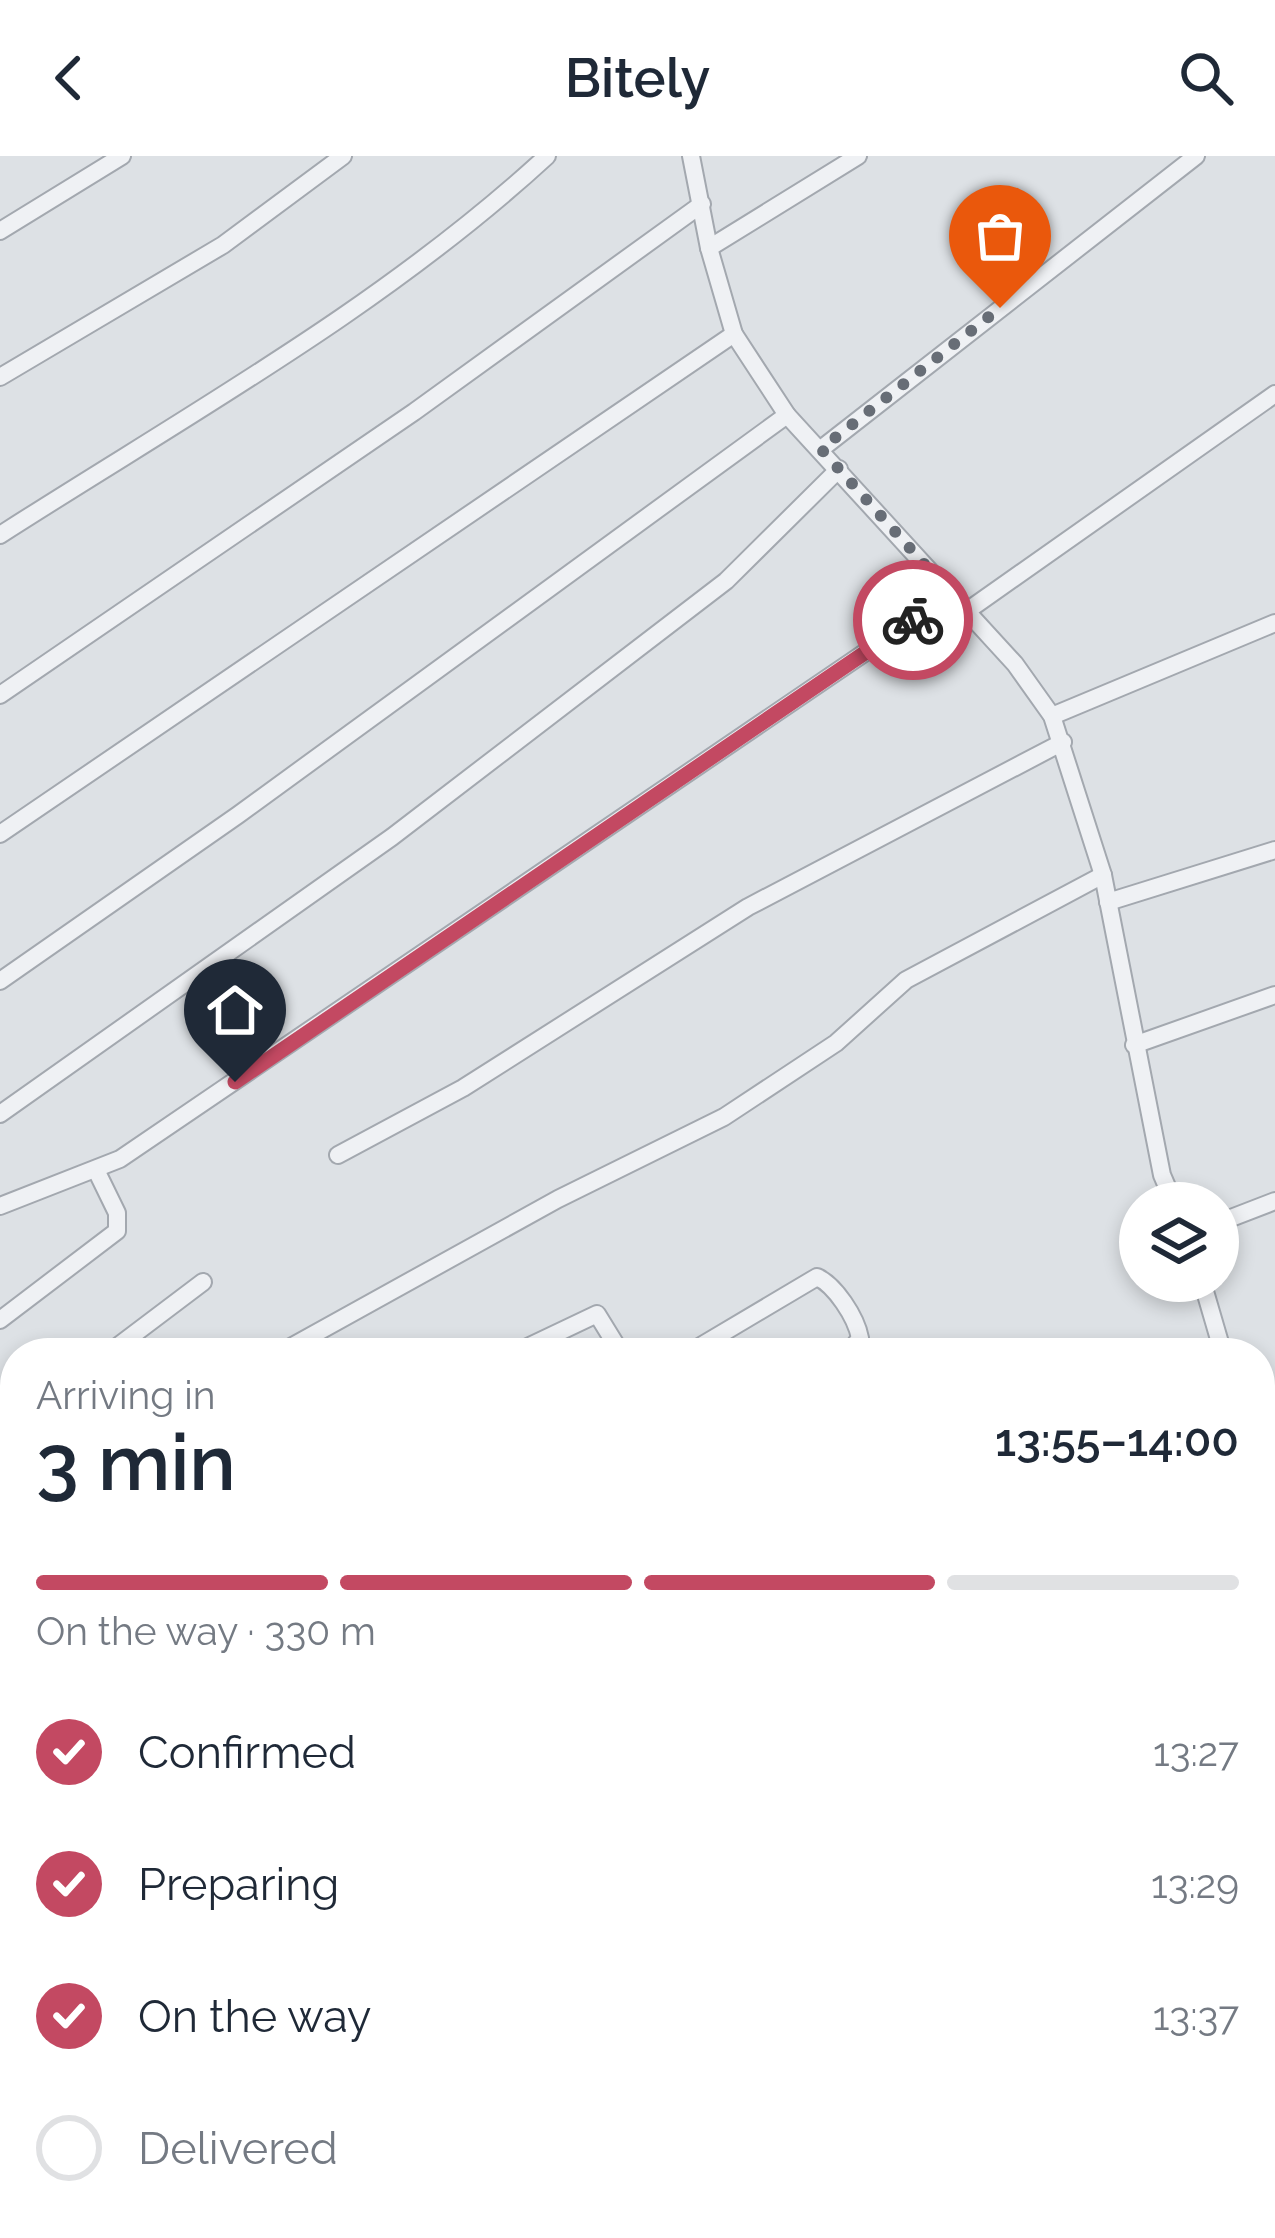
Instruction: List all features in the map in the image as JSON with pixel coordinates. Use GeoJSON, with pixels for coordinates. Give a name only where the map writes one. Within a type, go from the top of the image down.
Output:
{"type":"FeatureCollection","features":[{"type":"Feature","properties":{"kind":"street"},"geometry":{"type":"LineString","coordinates":[[0,231],[122,156]]}},
{"type":"Feature","properties":{"kind":"street"},"geometry":{"type":"LineString","coordinates":[[0,377],[224,245],[343,156]]}},
{"type":"Feature","properties":{"kind":"street"},"geometry":{"type":"LineString","coordinates":[[0,535],[304,344],[464,232],[547,156]]}},
{"type":"Feature","properties":{"kind":"street"},"geometry":{"type":"LineString","coordinates":[[691,156],[709,248],[734,334],[787,415],[1016,664],[1052,716],[1102,875],[1165,1182]]}},
{"type":"Feature","properties":{"kind":"street"},"geometry":{"type":"LineString","coordinates":[[709,248],[858,156]]}},
{"type":"Feature","properties":{"kind":"street"},"geometry":{"type":"LineString","coordinates":[[821,449],[1196,156]]}},
{"type":"Feature","properties":{"kind":"street"},"geometry":{"type":"LineString","coordinates":[[0,695],[414,412],[702,204]]}},
{"type":"Feature","properties":{"kind":"street"},"geometry":{"type":"LineString","coordinates":[[0,834],[734,334]]}},
{"type":"Feature","properties":{"kind":"street"},"geometry":{"type":"LineString","coordinates":[[967,611],[1275,394]]}},
{"type":"Feature","properties":{"kind":"street"},"geometry":{"type":"LineString","coordinates":[[0,981],[238,815],[787,415]]}},
{"type":"Feature","properties":{"kind":"street"},"geometry":{"type":"LineString","coordinates":[[0,1114],[392,836],[726,581],[839,469]]}},
{"type":"Feature","properties":{"kind":"street"},"geometry":{"type":"LineString","coordinates":[[0,1206],[34,1189],[97,1172],[530,885],[951,594]]}},
{"type":"Feature","properties":{"kind":"street"},"geometry":{"type":"LineString","coordinates":[[1052,716],[1275,623]]}},
{"type":"Feature","properties":{"kind":"street"},"geometry":{"type":"LineString","coordinates":[[338,1154],[464,1088],[748,907],[1063,742]]}},
{"type":"Feature","properties":{"kind":"street"},"geometry":{"type":"LineString","coordinates":[[1108,902],[1275,850]]}},
{"type":"Feature","properties":{"kind":"street"},"geometry":{"type":"LineString","coordinates":[[307,1338],[558,1198],[724,1117],[836,1042],[906,980],[1102,875]]}},
{"type":"Feature","properties":{"kind":"street"},"geometry":{"type":"LineString","coordinates":[[1134,1046],[1275,995]]}},
{"type":"Feature","properties":{"kind":"street"},"geometry":{"type":"LineString","coordinates":[[0,1320],[117,1231],[117,1213],[97,1172]]}},
{"type":"Feature","properties":{"kind":"street"},"geometry":{"type":"LineString","coordinates":[[1239,1215],[1275,1201]]}},
{"type":"Feature","properties":{"kind":"street"},"geometry":{"type":"LineString","coordinates":[[714,1338],[817,1277],[826,1280],[860,1338]]}},
{"type":"Feature","properties":{"kind":"street"},"geometry":{"type":"LineString","coordinates":[[129,1338],[203,1282]]}},
{"type":"Feature","properties":{"kind":"street"},"geometry":{"type":"LineString","coordinates":[[1208,1302],[1219,1338]]}},
{"type":"Feature","properties":{"kind":"street"},"geometry":{"type":"LineString","coordinates":[[547,1338],[597,1314],[612,1338]]}},
{"type":"Feature","properties":{"kind":"way so far"},"geometry":{"type":"LineString","coordinates":[[913,620],[951,594],[821,449],[1000,308]]}},
{"type":"Feature","properties":{"kind":"route"},"geometry":{"type":"LineString","coordinates":[[235,1082],[913,620]]}}]}
